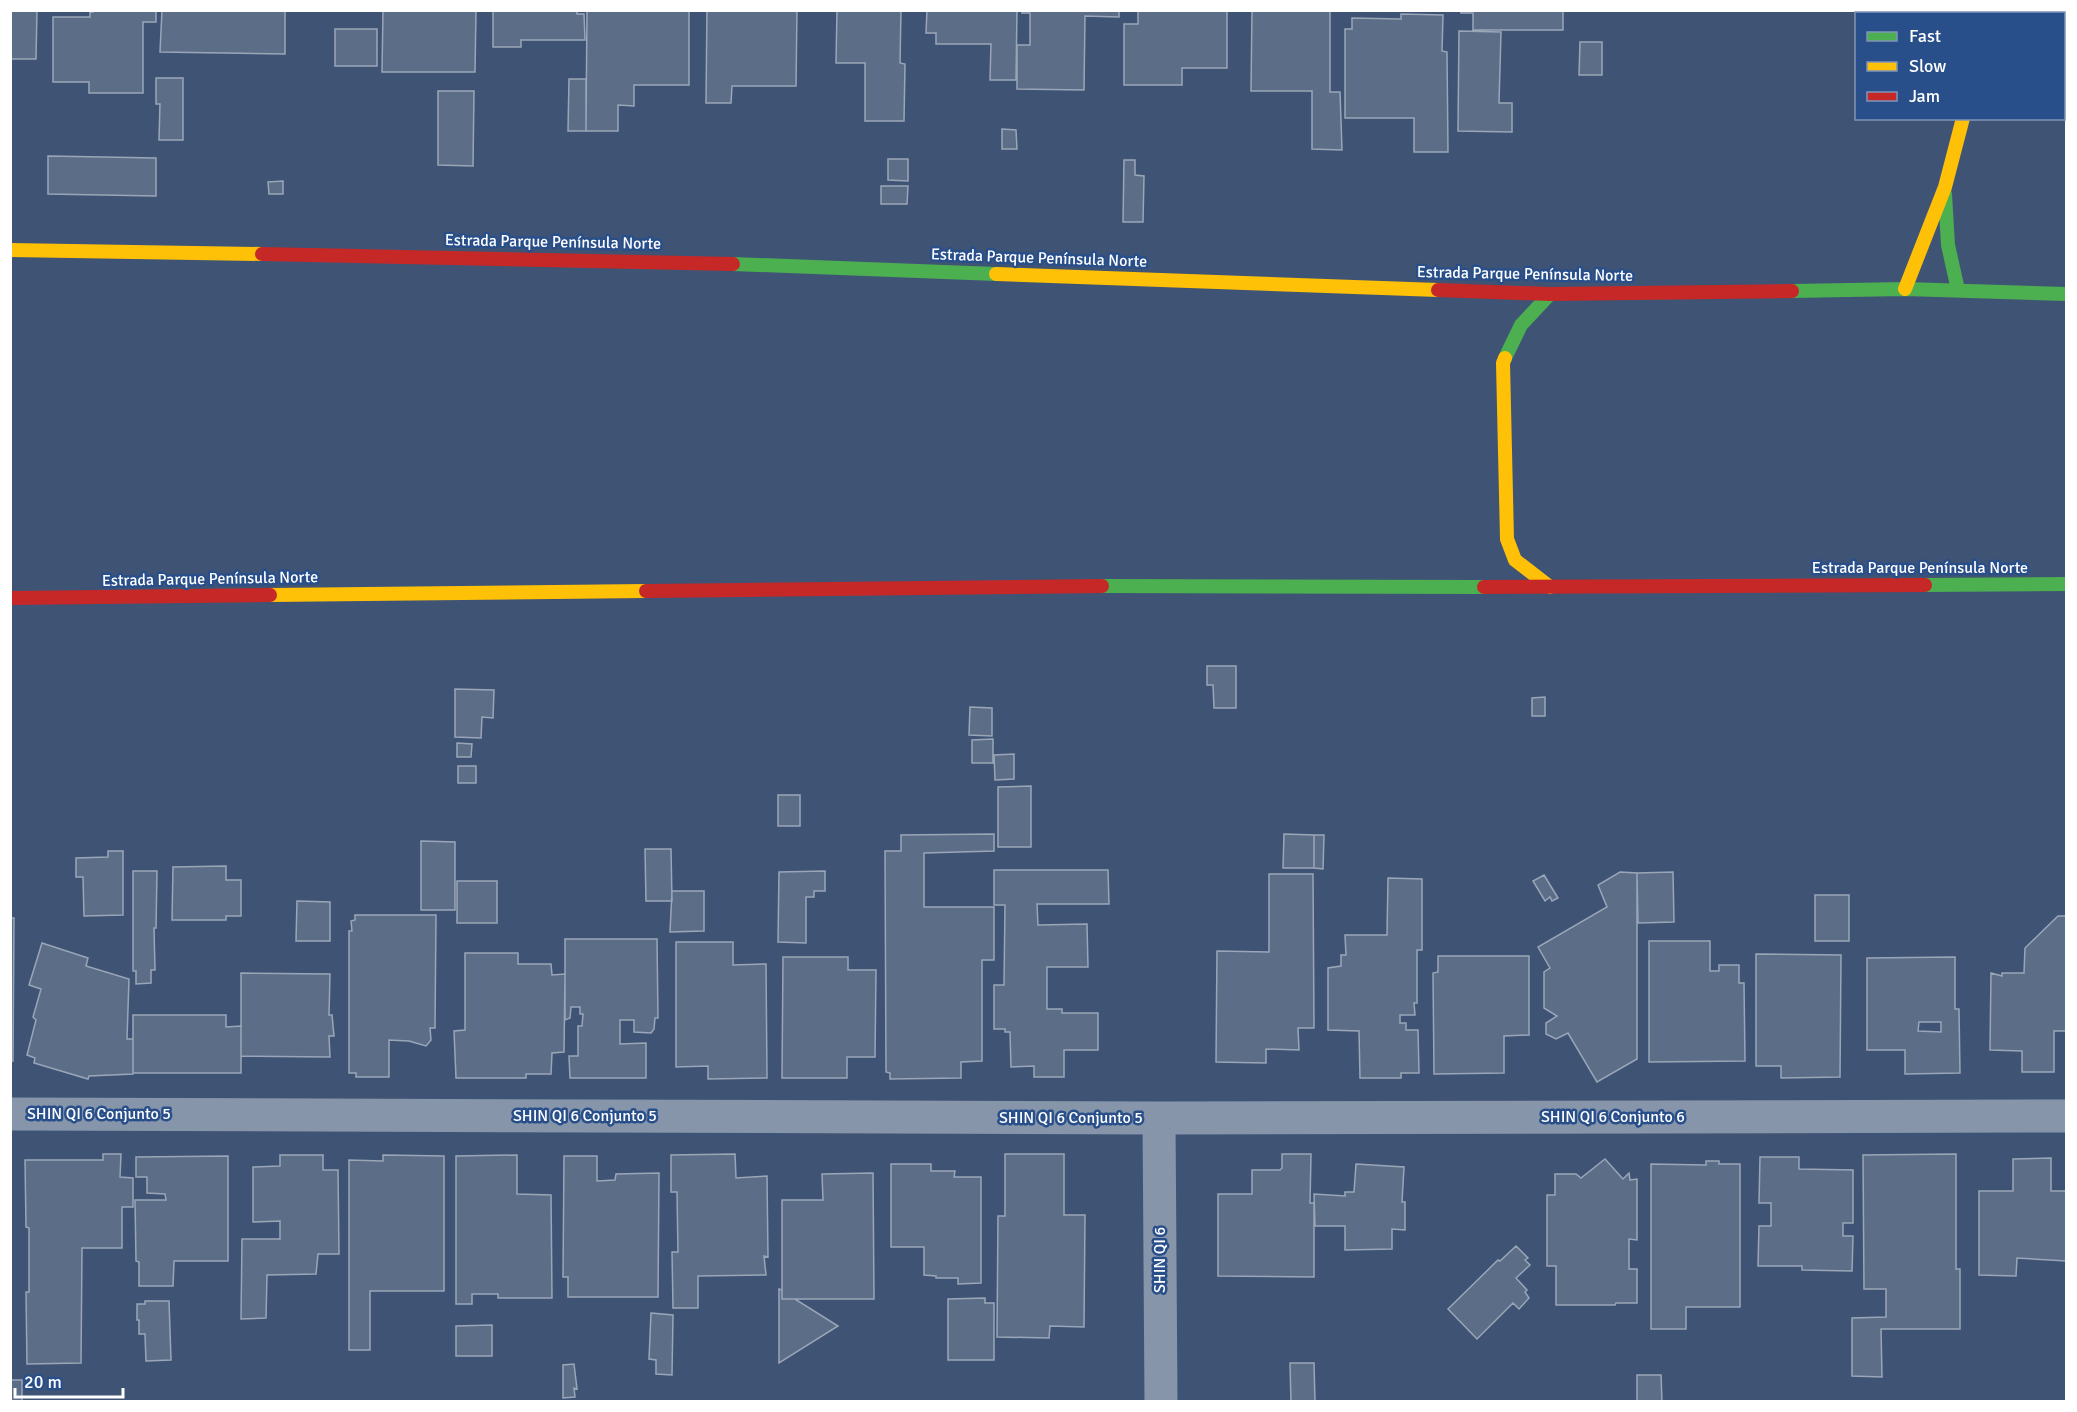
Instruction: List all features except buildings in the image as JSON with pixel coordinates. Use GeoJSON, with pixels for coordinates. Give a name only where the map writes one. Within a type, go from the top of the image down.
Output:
{"type":"FeatureCollection","features":[{"type":"Feature","properties":{"kind":"main road"},"geometry":{"type":"LineString","coordinates":[[1905,288],[1945,187],[1962,120]]}},
{"type":"Feature","properties":{"kind":"main road"},"geometry":{"type":"LineString","coordinates":[[1945,187],[1948,245],[1958,290]]}},
{"type":"Feature","properties":{"kind":"main road","name":"Estrada Parque Península Norte"},"geometry":{"type":"LineString","coordinates":[[10,250],[657,261],[1550,294],[1905,288],[2067,294]]}},
{"type":"Feature","properties":{"kind":"main road"},"geometry":{"type":"LineString","coordinates":[[1550,294],[1523,320],[1511,339],[1503,363],[1507,539],[1515,560],[1550,587]]}},
{"type":"Feature","properties":{"kind":"main road","name":"Estrada Parque Península Norte"},"geometry":{"type":"LineString","coordinates":[[10,598],[1184,585],[1550,587],[2067,584]]}},
{"type":"Feature","properties":{"kind":"street","name":"SHIN QI 6 Conjunto 5"},"geometry":{"type":"LineString","coordinates":[[10,1114],[1159,1118]]}},
{"type":"Feature","properties":{"kind":"street","name":"SHIN QI 6 Conjunto 6"},"geometry":{"type":"LineString","coordinates":[[1159,1118],[2067,1116]]}},
{"type":"Feature","properties":{"kind":"street","name":"SHIN QI 6"},"geometry":{"type":"LineString","coordinates":[[1159,1118],[1161,1401]]}},
{"type":"Feature","properties":{"kind":"traffic: fast"},"geometry":{"type":"LineString","coordinates":[[1945,194],[1948,245],[1958,290]]}},
{"type":"Feature","properties":{"kind":"traffic: fast"},"geometry":{"type":"LineString","coordinates":[[733,264],[996,274]]}},
{"type":"Feature","properties":{"kind":"traffic: fast"},"geometry":{"type":"LineString","coordinates":[[1792,291],[1905,289],[2066,294]]}},
{"type":"Feature","properties":{"kind":"traffic: fast"},"geometry":{"type":"LineString","coordinates":[[1505,358],[1521,325],[1550,294]]}},
{"type":"Feature","properties":{"kind":"traffic: fast"},"geometry":{"type":"LineString","coordinates":[[1925,585],[2066,584]]}},
{"type":"Feature","properties":{"kind":"traffic: fast"},"geometry":{"type":"LineString","coordinates":[[1102,586],[1484,587]]}},
{"type":"Feature","properties":{"kind":"traffic: slow"},"geometry":{"type":"LineString","coordinates":[[1905,289],[1945,187],[1962,120]]}},
{"type":"Feature","properties":{"kind":"traffic: slow"},"geometry":{"type":"LineString","coordinates":[[10,250],[262,254]]}},
{"type":"Feature","properties":{"kind":"traffic: slow"},"geometry":{"type":"LineString","coordinates":[[996,274],[1438,290]]}},
{"type":"Feature","properties":{"kind":"traffic: slow"},"geometry":{"type":"LineString","coordinates":[[1505,358],[1503,363],[1507,539],[1515,560],[1550,587]]}},
{"type":"Feature","properties":{"kind":"traffic: slow"},"geometry":{"type":"LineString","coordinates":[[270,595],[646,591]]}},
{"type":"Feature","properties":{"kind":"traffic: jam"},"geometry":{"type":"LineString","coordinates":[[262,254],[733,264]]}},
{"type":"Feature","properties":{"kind":"traffic: jam"},"geometry":{"type":"LineString","coordinates":[[1438,290],[1550,294],[1792,291]]}},
{"type":"Feature","properties":{"kind":"traffic: jam"},"geometry":{"type":"LineString","coordinates":[[1484,587],[1925,585]]}},
{"type":"Feature","properties":{"kind":"traffic: jam"},"geometry":{"type":"LineString","coordinates":[[646,591],[1102,586]]}},
{"type":"Feature","properties":{"kind":"traffic: jam"},"geometry":{"type":"LineString","coordinates":[[10,598],[270,595]]}}]}
